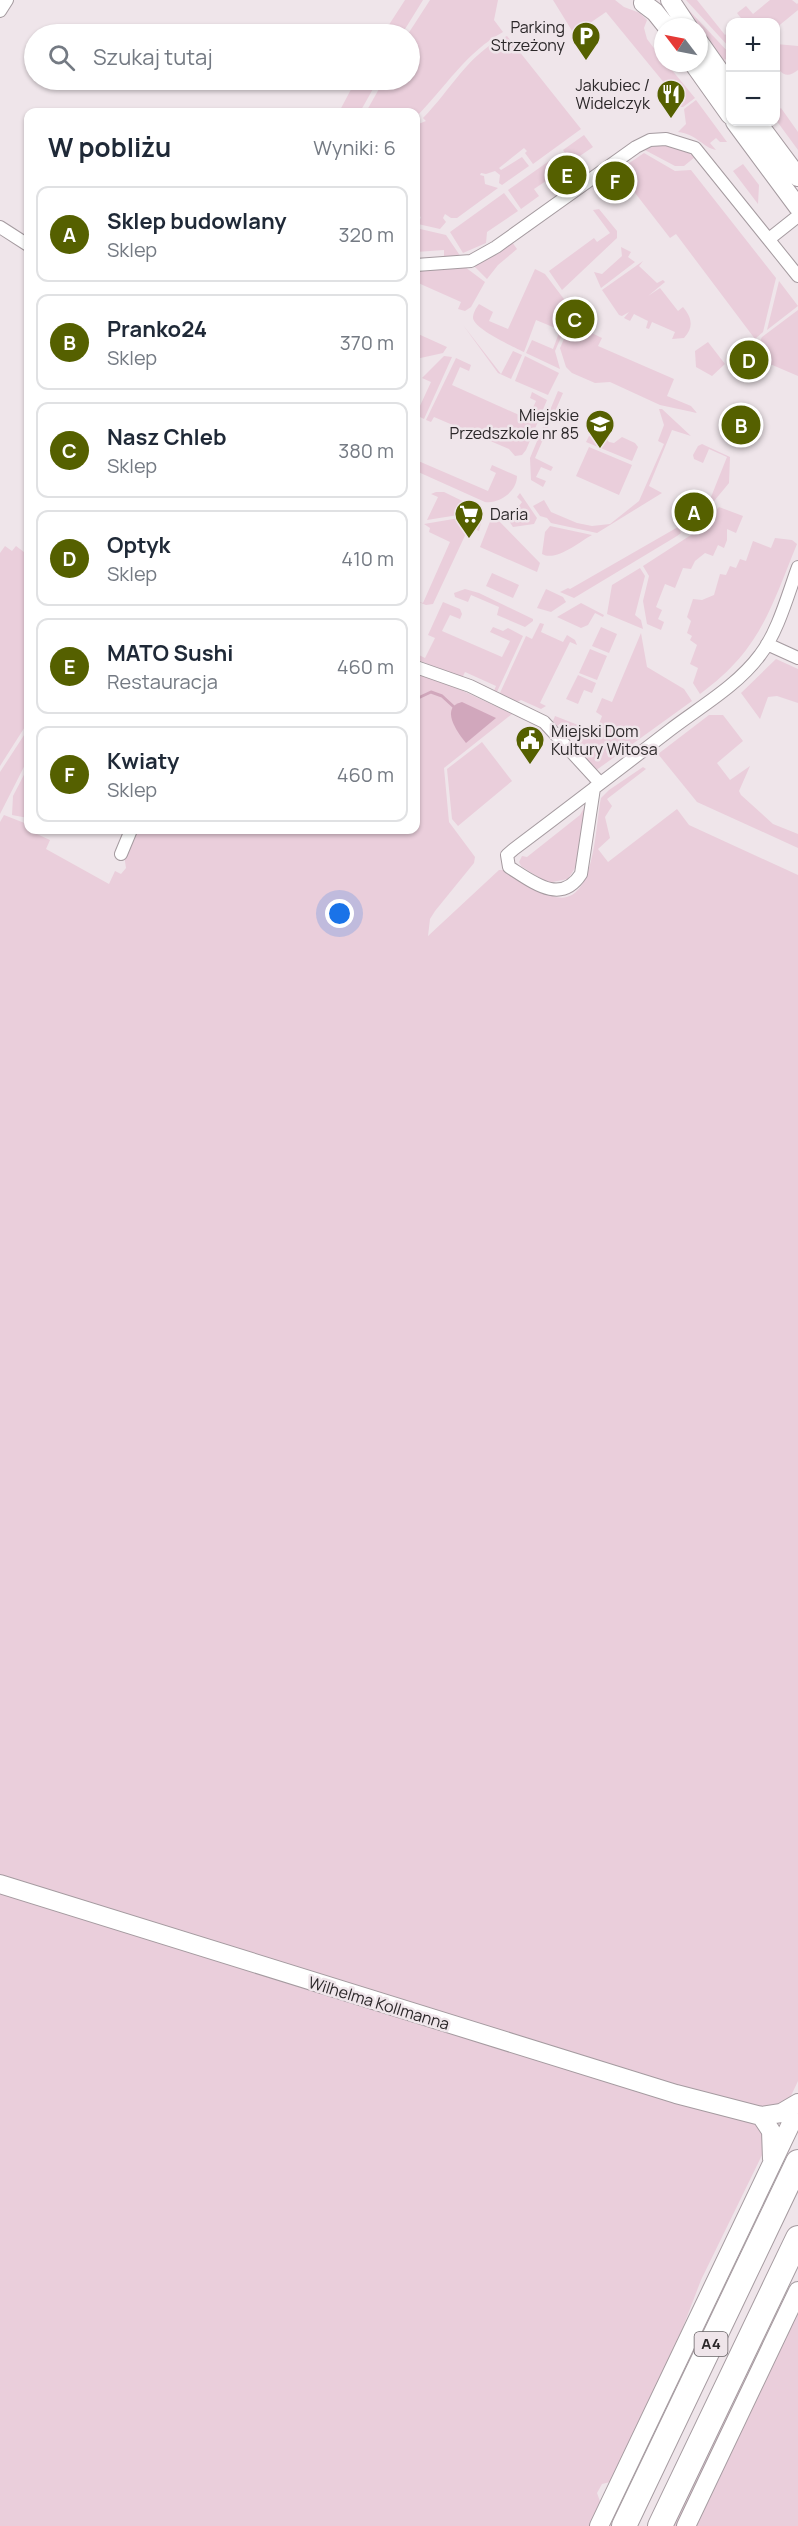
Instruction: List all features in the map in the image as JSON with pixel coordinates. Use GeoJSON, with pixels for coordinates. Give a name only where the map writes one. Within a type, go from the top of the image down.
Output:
{"type":"FeatureCollection","features":[{"type":"Feature","properties":{"kind":"highway","name":"A4"},"geometry":{"type":"LineString","coordinates":[[624,2526],[798,2162]]}},
{"type":"Feature","properties":{"kind":"highway","name":"A4"},"geometry":{"type":"LineString","coordinates":[[660,2526],[798,2238]]}},
{"type":"Feature","properties":{"kind":"street"},"geometry":{"type":"LineString","coordinates":[[0,11],[7,0]]}},
{"type":"Feature","properties":{"kind":"street"},"geometry":{"type":"LineString","coordinates":[[670,0],[682,18]]}},
{"type":"Feature","properties":{"kind":"street"},"geometry":{"type":"LineString","coordinates":[[642,1],[660,18]]}},
{"type":"Feature","properties":{"kind":"street"},"geometry":{"type":"LineString","coordinates":[[708,55],[726,80]]}},
{"type":"Feature","properties":{"kind":"street"},"geometry":{"type":"LineString","coordinates":[[699,72],[726,109]]}},
{"type":"Feature","properties":{"kind":"street"},"geometry":{"type":"LineString","coordinates":[[738,126],[798,207]]}},
{"type":"Feature","properties":{"kind":"street"},"geometry":{"type":"LineString","coordinates":[[760,126],[798,177]]}},
{"type":"Feature","properties":{"kind":"street"},"geometry":{"type":"LineString","coordinates":[[420,265],[471,261],[496,247],[628,152],[650,140],[666,139],[695,148],[798,276]]}},
{"type":"Feature","properties":{"kind":"street"},"geometry":{"type":"LineString","coordinates":[[769,239],[798,216]]}},
{"type":"Feature","properties":{"kind":"street"},"geometry":{"type":"LineString","coordinates":[[0,227],[24,242]]}},
{"type":"Feature","properties":{"kind":"street"},"geometry":{"type":"LineString","coordinates":[[420,668],[470,686],[544,722],[597,786],[581,874],[575,884],[567,890],[549,889],[509,867],[507,855],[597,786],[725,689],[756,660],[767,644],[798,567]]}},
{"type":"Feature","properties":{"kind":"street"},"geometry":{"type":"LineString","coordinates":[[767,644],[798,658]]}},
{"type":"Feature","properties":{"kind":"street"},"geometry":{"type":"LineString","coordinates":[[121,854],[129,834]]}},
{"type":"Feature","properties":{"kind":"street","name":"Wilhelma Kollmanna"},"geometry":{"type":"LineString","coordinates":[[0,1884],[652,2087],[761,2116]]}},
{"type":"Feature","properties":{"kind":"street"},"geometry":{"type":"LineString","coordinates":[[772,2163],[771,2131],[761,2116],[782,2113],[798,2103]]}},
{"type":"Feature","properties":{"kind":"street"},"geometry":{"type":"LineString","coordinates":[[599,2526],[798,2109]]}},
{"type":"Feature","properties":{"kind":"street"},"geometry":{"type":"LineString","coordinates":[[686,2526],[798,2291]]}},
{"type":"Feature","properties":{"kind":"shaded area"},"geometry":{"type":"Polygon","coordinates":[[[405,0],[423,0],[408,24],[389,24],[405,0]]]}},
{"type":"Feature","properties":{"kind":"shaded area"},"geometry":{"type":"Polygon","coordinates":[[[430,0],[498,0],[494,20],[503,32],[467,60],[420,113],[420,108],[368,108],[378,90],[420,90],[420,24],[414,24],[430,0]]]}},
{"type":"Feature","properties":{"kind":"shaded area"},"geometry":{"type":"Polygon","coordinates":[[[553,0],[615,0],[624,7],[640,13],[647,20],[644,28],[647,39],[654,48],[654,70],[606,12],[574,34],[553,0]]]}},
{"type":"Feature","properties":{"kind":"shaded area"},"geometry":{"type":"Polygon","coordinates":[[[686,0],[697,0],[726,34],[726,44],[708,24],[708,18],[702,18],[686,0]]]}},
{"type":"Feature","properties":{"kind":"shaded area"},"geometry":{"type":"Polygon","coordinates":[[[770,0],[792,0],[798,3],[798,10],[780,25],[780,18],[741,18],[737,13],[746,6],[753,14],[770,0]]]}},
{"type":"Feature","properties":{"kind":"shaded area"},"geometry":{"type":"Polygon","coordinates":[[[686,7],[696,18],[687,18],[681,10],[686,7]]]}},
{"type":"Feature","properties":{"kind":"shaded area"},"geometry":{"type":"Polygon","coordinates":[[[708,30],[726,50],[726,59],[719,58],[708,45],[708,30]]]}},
{"type":"Feature","properties":{"kind":"shaded area"},"geometry":{"type":"Polygon","coordinates":[[[507,36],[581,129],[533,164],[524,148],[499,168],[501,170],[522,157],[529,166],[502,185],[499,183],[500,175],[495,171],[481,173],[485,184],[498,188],[457,218],[451,218],[445,214],[443,218],[446,222],[440,229],[420,224],[420,123],[426,121],[423,118],[461,72],[494,43],[507,36]]]}},
{"type":"Feature","properties":{"kind":"shaded area"},"geometry":{"type":"Polygon","coordinates":[[[780,44],[798,46],[798,70],[788,75],[780,71],[780,44]]]}},
{"type":"Feature","properties":{"kind":"shaded area"},"geometry":{"type":"Polygon","coordinates":[[[655,72],[673,72],[695,98],[683,107],[677,107],[685,101],[676,89],[667,95],[670,90],[655,72]]]}},
{"type":"Feature","properties":{"kind":"shaded area"},"geometry":{"type":"Polygon","coordinates":[[[351,90],[372,90],[362,108],[341,108],[351,90]]]}},
{"type":"Feature","properties":{"kind":"shaded area"},"geometry":{"type":"Polygon","coordinates":[[[696,100],[727,142],[720,142],[716,138],[710,143],[716,150],[690,135],[678,132],[686,124],[684,109],[696,100]]]}},
{"type":"Feature","properties":{"kind":"shaded area"},"geometry":{"type":"Polygon","coordinates":[[[780,109],[798,132],[798,150],[780,125],[780,109]]]}},
{"type":"Feature","properties":{"kind":"shaded area"},"geometry":{"type":"Polygon","coordinates":[[[584,135],[593,147],[571,162],[563,150],[584,135]]]}},
{"type":"Feature","properties":{"kind":"shaded area"},"geometry":{"type":"Polygon","coordinates":[[[665,144],[691,153],[695,157],[684,166],[675,166],[643,149],[665,144]]]}},
{"type":"Feature","properties":{"kind":"shaded area"},"geometry":{"type":"Polygon","coordinates":[[[644,153],[675,171],[691,170],[776,278],[763,332],[755,339],[676,234],[670,238],[625,180],[628,178],[622,168],[644,153]]]}},
{"type":"Feature","properties":{"kind":"shaded area"},"geometry":{"type":"Polygon","coordinates":[[[559,154],[568,165],[559,172],[564,179],[551,188],[546,181],[534,189],[539,196],[521,209],[508,190],[559,154]]]}},
{"type":"Feature","properties":{"kind":"shaded area"},"geometry":{"type":"Polygon","coordinates":[[[743,164],[759,185],[758,204],[733,171],[743,164]]]}},
{"type":"Feature","properties":{"kind":"shaded area"},"geometry":{"type":"Polygon","coordinates":[[[504,193],[518,211],[487,232],[486,243],[463,253],[450,232],[504,193]]]}},
{"type":"Feature","properties":{"kind":"shaded area"},"geometry":{"type":"Polygon","coordinates":[[[599,209],[617,231],[617,238],[562,290],[549,271],[594,238],[597,242],[610,233],[593,210],[599,209]]]}},
{"type":"Feature","properties":{"kind":"shaded area"},"geometry":{"type":"Polygon","coordinates":[[[420,229],[446,235],[461,257],[444,258],[444,250],[420,252],[420,229]]]}},
{"type":"Feature","properties":{"kind":"shaded area"},"geometry":{"type":"Polygon","coordinates":[[[512,242],[517,249],[498,265],[487,279],[473,265],[490,257],[512,242]]]}},
{"type":"Feature","properties":{"kind":"shaded area"},"geometry":{"type":"Polygon","coordinates":[[[621,247],[631,252],[628,257],[635,262],[601,288],[594,272],[602,274],[622,256],[621,247]]]}},
{"type":"Feature","properties":{"kind":"shaded area"},"geometry":{"type":"Polygon","coordinates":[[[643,261],[639,266],[657,283],[663,280],[665,282],[648,296],[660,288],[678,311],[683,307],[688,315],[691,322],[684,338],[672,339],[675,332],[652,322],[649,329],[646,328],[648,321],[634,314],[630,321],[624,318],[629,312],[622,316],[619,315],[602,290],[643,261]]]}},
{"type":"Feature","properties":{"kind":"shaded area"},"geometry":{"type":"Polygon","coordinates":[[[465,267],[485,282],[471,307],[465,311],[458,309],[461,302],[420,284],[420,270],[465,267]]]}},
{"type":"Feature","properties":{"kind":"shaded area"},"geometry":{"type":"Polygon","coordinates":[[[535,269],[545,274],[570,307],[565,328],[555,351],[560,369],[526,353],[532,340],[553,349],[560,330],[536,320],[524,352],[487,332],[473,318],[479,304],[493,312],[489,321],[508,329],[535,269]]]}},
{"type":"Feature","properties":{"kind":"shaded area"},"geometry":{"type":"Polygon","coordinates":[[[779,281],[798,306],[767,330],[779,281]]]}},
{"type":"Feature","properties":{"kind":"shaded area"},"geometry":{"type":"Polygon","coordinates":[[[798,310],[798,376],[763,361],[756,349],[762,337],[798,310]]]}},
{"type":"Feature","properties":{"kind":"shaded area"},"geometry":{"type":"Polygon","coordinates":[[[571,323],[602,338],[598,346],[674,379],[667,396],[691,406],[697,413],[660,405],[610,382],[595,383],[572,373],[566,367],[560,348],[571,323]]]}},
{"type":"Feature","properties":{"kind":"shaded area"},"geometry":{"type":"Polygon","coordinates":[[[463,325],[501,374],[513,351],[522,355],[511,379],[498,373],[463,325]]]}},
{"type":"Feature","properties":{"kind":"shaded area"},"geometry":{"type":"Polygon","coordinates":[[[420,335],[447,347],[443,353],[420,358],[420,335]]]}},
{"type":"Feature","properties":{"kind":"shaded area"},"geometry":{"type":"Polygon","coordinates":[[[708,342],[725,364],[712,376],[696,367],[695,351],[708,342]]]}},
{"type":"Feature","properties":{"kind":"shaded area"},"geometry":{"type":"Polygon","coordinates":[[[444,356],[452,357],[424,419],[420,417],[420,406],[431,382],[422,378],[444,356]]]}},
{"type":"Feature","properties":{"kind":"shaded area"},"geometry":{"type":"Polygon","coordinates":[[[525,356],[559,373],[548,395],[515,381],[525,356]]]}},
{"type":"Feature","properties":{"kind":"shaded area"},"geometry":{"type":"Polygon","coordinates":[[[456,358],[471,365],[469,371],[460,367],[452,385],[528,419],[536,401],[530,398],[532,392],[547,400],[522,455],[515,456],[509,449],[434,417],[431,422],[426,420],[456,358]]]}},
{"type":"Feature","properties":{"kind":"shaded area"},"geometry":{"type":"Polygon","coordinates":[[[558,391],[563,393],[535,458],[553,467],[551,471],[541,467],[536,477],[546,481],[543,487],[531,480],[530,458],[558,391]]]}},
{"type":"Feature","properties":{"kind":"shaded area"},"geometry":{"type":"Polygon","coordinates":[[[659,409],[662,409],[691,436],[672,430],[649,486],[662,493],[597,533],[551,523],[547,518],[540,516],[533,506],[544,500],[551,512],[577,523],[592,526],[610,524],[639,501],[664,444],[658,441],[664,425],[659,409]]]}},
{"type":"Feature","properties":{"kind":"shaded area"},"geometry":{"type":"Polygon","coordinates":[[[589,436],[594,438],[604,436],[609,442],[614,443],[622,437],[635,443],[638,447],[632,461],[586,442],[589,436]]]}},
{"type":"Feature","properties":{"kind":"shaded area"},"geometry":{"type":"Polygon","coordinates":[[[702,444],[730,457],[729,483],[705,512],[727,457],[709,449],[703,463],[694,459],[693,455],[698,446],[702,444]]]}},
{"type":"Feature","properties":{"kind":"shaded area"},"geometry":{"type":"Polygon","coordinates":[[[589,447],[632,465],[619,495],[576,476],[589,447]]]}},
{"type":"Feature","properties":{"kind":"shaded area"},"geometry":{"type":"Polygon","coordinates":[[[420,462],[488,491],[496,473],[490,470],[492,465],[517,476],[514,487],[507,495],[496,501],[485,502],[420,473],[420,462]]]}},
{"type":"Feature","properties":{"kind":"shaded area"},"geometry":{"type":"Polygon","coordinates":[[[444,492],[483,511],[427,520],[438,497],[431,494],[444,492]]]}},
{"type":"Feature","properties":{"kind":"shaded area"},"geometry":{"type":"Polygon","coordinates":[[[520,493],[537,518],[534,524],[513,527],[507,518],[506,510],[514,513],[522,502],[517,497],[520,493]]]}},
{"type":"Feature","properties":{"kind":"shaded area"},"geometry":{"type":"Polygon","coordinates":[[[719,507],[743,516],[736,533],[727,529],[724,548],[718,545],[713,556],[705,553],[695,561],[691,569],[683,568],[675,588],[665,584],[656,607],[662,610],[658,619],[664,622],[661,630],[647,624],[643,601],[649,576],[643,566],[691,535],[719,507]]]}},
{"type":"Feature","properties":{"kind":"shaded area"},"geometry":{"type":"Polygon","coordinates":[[[483,514],[479,531],[469,527],[433,604],[426,605],[420,602],[423,603],[450,542],[429,532],[430,528],[424,524],[483,514]]]}},
{"type":"Feature","properties":{"kind":"shaded area"},"geometry":{"type":"Polygon","coordinates":[[[496,518],[540,563],[537,572],[480,547],[491,519],[496,518]]]}},
{"type":"Feature","properties":{"kind":"shaded area"},"geometry":{"type":"Polygon","coordinates":[[[550,526],[592,535],[561,553],[548,556],[542,554],[545,532],[550,526]]]}},
{"type":"Feature","properties":{"kind":"shaded area"},"geometry":{"type":"Polygon","coordinates":[[[678,527],[681,533],[677,536],[574,598],[560,592],[570,589],[678,527]]]}},
{"type":"Feature","properties":{"kind":"shaded area"},"geometry":{"type":"Polygon","coordinates":[[[775,538],[792,540],[797,544],[770,609],[750,645],[737,661],[700,694],[693,683],[698,668],[690,664],[697,645],[690,640],[692,636],[687,633],[691,621],[687,617],[693,599],[702,600],[714,595],[720,574],[726,575],[730,566],[736,568],[740,559],[746,561],[753,541],[771,548],[775,538]]]}},
{"type":"Feature","properties":{"kind":"shaded area"},"geometry":{"type":"Polygon","coordinates":[[[5,546],[12,551],[16,546],[24,552],[24,728],[0,766],[0,553],[5,546]]]}},
{"type":"Feature","properties":{"kind":"shaded area"},"geometry":{"type":"Polygon","coordinates":[[[640,568],[645,576],[635,615],[641,620],[643,629],[607,614],[612,585],[640,568]]]}},
{"type":"Feature","properties":{"kind":"shaded area"},"geometry":{"type":"Polygon","coordinates":[[[492,573],[519,585],[513,598],[486,586],[492,573]]]}},
{"type":"Feature","properties":{"kind":"shaded area"},"geometry":{"type":"Polygon","coordinates":[[[465,589],[479,593],[533,621],[525,627],[497,615],[499,607],[471,595],[468,602],[455,597],[454,593],[465,589]]]}},
{"type":"Feature","properties":{"kind":"shaded area"},"geometry":{"type":"Polygon","coordinates":[[[546,589],[563,597],[566,602],[551,612],[537,608],[546,589]]]}},
{"type":"Feature","properties":{"kind":"shaded area"},"geometry":{"type":"Polygon","coordinates":[[[443,602],[460,609],[462,614],[460,619],[450,615],[442,631],[502,657],[510,641],[490,632],[493,627],[503,631],[508,628],[523,636],[496,694],[493,693],[496,686],[465,672],[462,678],[420,661],[420,656],[425,658],[435,638],[428,635],[443,602]]]}},
{"type":"Feature","properties":{"kind":"shaded area"},"geometry":{"type":"Polygon","coordinates":[[[581,603],[604,615],[603,617],[595,613],[588,625],[581,628],[557,617],[581,603]]]}},
{"type":"Feature","properties":{"kind":"shaded area"},"geometry":{"type":"Polygon","coordinates":[[[540,623],[544,624],[541,632],[563,642],[567,635],[575,640],[577,645],[570,642],[540,703],[546,706],[541,709],[521,700],[515,703],[499,695],[526,636],[532,639],[540,623]]]}},
{"type":"Feature","properties":{"kind":"shaded area"},"geometry":{"type":"Polygon","coordinates":[[[601,627],[617,634],[609,653],[592,646],[601,627]]]}},
{"type":"Feature","properties":{"kind":"shaded area"},"geometry":{"type":"Polygon","coordinates":[[[641,633],[647,667],[684,689],[692,701],[595,771],[583,758],[588,753],[561,723],[555,728],[553,721],[555,716],[596,732],[602,716],[596,712],[602,698],[612,702],[641,633]]]}},
{"type":"Feature","properties":{"kind":"shaded area"},"geometry":{"type":"Polygon","coordinates":[[[590,649],[607,656],[597,680],[579,673],[590,649]]]}},
{"type":"Feature","properties":{"kind":"shaded area"},"geometry":{"type":"Polygon","coordinates":[[[776,659],[798,669],[798,703],[777,696],[768,697],[760,719],[741,693],[776,659]]]}},
{"type":"Feature","properties":{"kind":"shaded area"},"geometry":{"type":"Polygon","coordinates":[[[420,675],[444,682],[512,714],[444,768],[449,822],[475,857],[474,863],[430,919],[428,936],[499,870],[552,896],[566,897],[577,891],[591,862],[601,798],[643,767],[646,769],[607,799],[612,806],[605,817],[610,838],[598,849],[608,862],[677,809],[689,825],[798,875],[798,2081],[789,2100],[775,2110],[675,2088],[0,1877],[0,822],[4,815],[24,823],[24,834],[37,834],[50,840],[46,849],[109,884],[115,871],[121,874],[126,868],[124,855],[132,834],[420,834],[420,675]]]}},
{"type":"Feature","properties":{"kind":"shaded area"},"geometry":{"type":"Polygon","coordinates":[[[578,675],[596,683],[592,693],[584,690],[578,704],[566,699],[578,675]]]}},
{"type":"Feature","properties":{"kind":"shaded area"},"geometry":{"type":"Polygon","coordinates":[[[462,702],[496,718],[466,743],[458,732],[451,714],[455,705],[462,702]]]}},
{"type":"Feature","properties":{"kind":"shaded area"},"geometry":{"type":"Polygon","coordinates":[[[709,715],[723,715],[743,741],[717,763],[730,780],[750,766],[739,791],[741,795],[773,824],[798,834],[798,848],[697,802],[658,754],[709,715]]]}},
{"type":"Feature","properties":{"kind":"shaded area"},"geometry":{"type":"Polygon","coordinates":[[[24,735],[24,767],[0,814],[0,772],[24,735]]]}},
{"type":"Feature","properties":{"kind":"shaded area"},"geometry":{"type":"Polygon","coordinates":[[[482,742],[512,781],[458,826],[452,819],[447,769],[482,742]]]}},
{"type":"Feature","properties":{"kind":"shaded area"},"geometry":{"type":"Polygon","coordinates":[[[24,775],[24,817],[12,815],[13,796],[24,775]]]}},
{"type":"Feature","properties":{"kind":"shaded area"},"geometry":{"type":"Polygon","coordinates":[[[585,806],[577,865],[568,879],[547,883],[521,866],[519,862],[522,856],[527,857],[580,815],[585,806]]]}},
{"type":"Feature","properties":{"kind":"shaded area"},"geometry":{"type":"Polygon","coordinates":[[[0,1891],[759,2123],[766,2147],[701,2280],[667,2369],[610,2482],[602,2484],[597,2493],[601,2504],[592,2526],[0,2526],[0,1891]]]}},
{"type":"Feature","properties":{"kind":"shaded area"},"geometry":{"type":"Polygon","coordinates":[[[781,2303],[784,2305],[679,2526],[674,2526],[781,2303]]]}},
{"type":"Feature","properties":{"kind":"shaded area"},"geometry":{"type":"Polygon","coordinates":[[[798,2305],[798,2526],[692,2526],[798,2305]]]}},
{"type":"Feature","properties":{"kind":"waterway"},"geometry":{"type":"LineString","coordinates":[[420,697],[431,692],[442,696],[454,707]]}},
{"type":"Feature","properties":{"kind":"place","name":"Parking Strzeżony"},"geometry":{"type":"Point","coordinates":[586,62]}},
{"type":"Feature","properties":{"kind":"place","name":"Jakubiec / Widelczyk"},"geometry":{"type":"Point","coordinates":[671,120]}},
{"type":"Feature","properties":{"kind":"place","name":"MATO Sushi"},"geometry":{"type":"Point","coordinates":[567,175]}},
{"type":"Feature","properties":{"kind":"place","name":"Kwiaty"},"geometry":{"type":"Point","coordinates":[615,181]}},
{"type":"Feature","properties":{"kind":"place","name":"Nasz Chleb"},"geometry":{"type":"Point","coordinates":[575,319]}},
{"type":"Feature","properties":{"kind":"place","name":"Optyk"},"geometry":{"type":"Point","coordinates":[749,360]}},
{"type":"Feature","properties":{"kind":"place","name":"Pranko24"},"geometry":{"type":"Point","coordinates":[741,425]}},
{"type":"Feature","properties":{"kind":"place","name":"Miejskie Przedszkole nr 85"},"geometry":{"type":"Point","coordinates":[600,450]}},
{"type":"Feature","properties":{"kind":"place","name":"Sklep budowlany"},"geometry":{"type":"Point","coordinates":[694,512]}},
{"type":"Feature","properties":{"kind":"place","name":"Daria"},"geometry":{"type":"Point","coordinates":[469,540]}},
{"type":"Feature","properties":{"kind":"place","name":"Miejski Dom Kultury Witosa"},"geometry":{"type":"Point","coordinates":[530,766]}}]}
